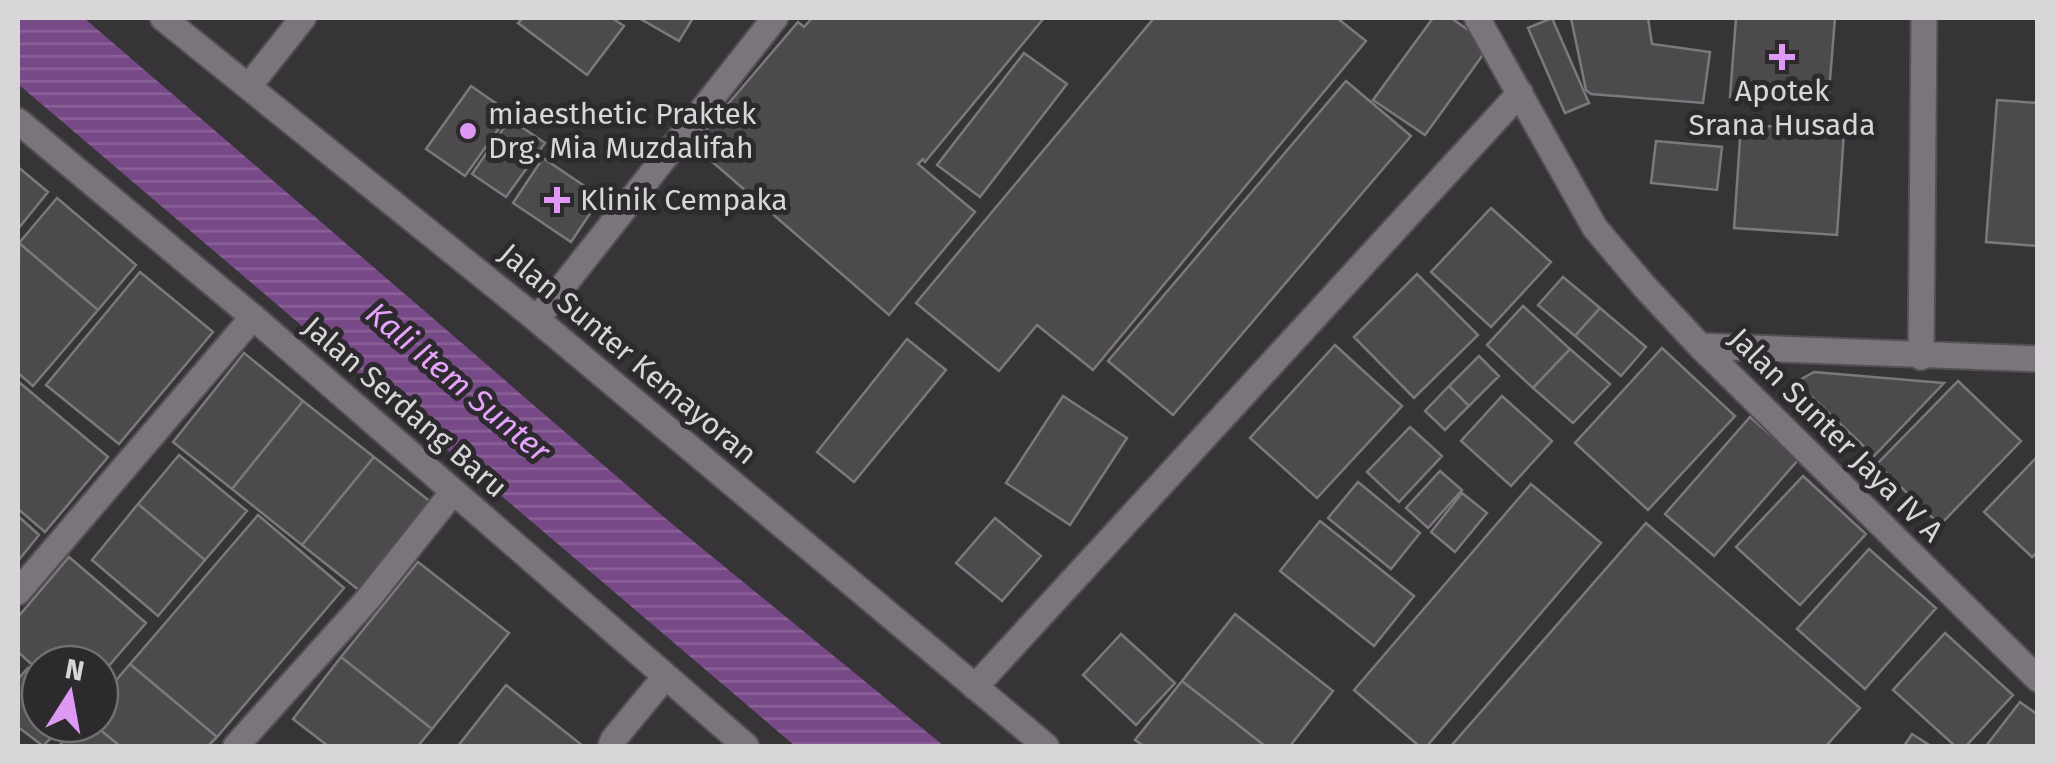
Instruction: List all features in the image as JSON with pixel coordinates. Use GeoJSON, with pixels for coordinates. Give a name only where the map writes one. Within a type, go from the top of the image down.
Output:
{"type":"FeatureCollection","features":[{"type":"Feature","properties":{"kind":"street","name":"Jalan Sunter Kemayoran"},"geometry":{"type":"LineString","coordinates":[[164,18],[537,319],[1046,746]]}},
{"type":"Feature","properties":{"kind":"street"},"geometry":{"type":"LineString","coordinates":[[249,86],[302,18]]}},
{"type":"Feature","properties":{"kind":"street"},"geometry":{"type":"LineString","coordinates":[[537,319],[774,18]]}},
{"type":"Feature","properties":{"kind":"street"},"geometry":{"type":"LineString","coordinates":[[1477,18],[1595,228],[1700,346]]}},
{"type":"Feature","properties":{"kind":"street"},"geometry":{"type":"LineString","coordinates":[[1920,357],[1924,18]]}},
{"type":"Feature","properties":{"kind":"street"},"geometry":{"type":"LineString","coordinates":[[975,687],[1520,93]]}},
{"type":"Feature","properties":{"kind":"street","name":"Jalan Serdang Baru"},"geometry":{"type":"LineString","coordinates":[[18,120],[252,317],[746,746]]}},
{"type":"Feature","properties":{"kind":"street"},"geometry":{"type":"LineString","coordinates":[[18,592],[252,317]]}},
{"type":"Feature","properties":{"kind":"street","name":"Jalan Sunter Jaya IV A"},"geometry":{"type":"LineString","coordinates":[[1700,346],[2038,359]]}},
{"type":"Feature","properties":{"kind":"street","name":"Jalan Sunter Jaya IV A"},"geometry":{"type":"LineString","coordinates":[[1700,346],[2038,680]]}},
{"type":"Feature","properties":{"kind":"street"},"geometry":{"type":"LineString","coordinates":[[236,746],[368,599],[454,492]]}},
{"type":"Feature","properties":{"kind":"street"},"geometry":{"type":"LineString","coordinates":[[612,746],[665,676]]}},
{"type":"Feature","properties":{"kind":"water","name":"Kali Item Sunter"},"geometry":{"type":"Polygon","coordinates":[[[18,18],[84,18],[665,518],[944,746],[795,746],[18,84],[18,18]]]}},
{"type":"Feature","properties":{"kind":"building"},"geometry":{"type":"Polygon","coordinates":[[[523,18],[612,18],[624,26],[587,75],[518,23],[523,18]]]}},
{"type":"Feature","properties":{"kind":"building"},"geometry":{"type":"Polygon","coordinates":[[[639,18],[693,18],[679,41],[639,18]]]}},
{"type":"Feature","properties":{"kind":"building"},"geometry":{"type":"Polygon","coordinates":[[[812,18],[1044,18],[925,162],[923,159],[918,164],[975,212],[889,315],[693,145],[798,22],[804,27],[812,18]]]}},
{"type":"Feature","properties":{"kind":"building"},"geometry":{"type":"Polygon","coordinates":[[[1154,18],[1337,18],[1366,41],[1093,370],[1037,325],[999,371],[916,303],[1154,18]]]}},
{"type":"Feature","properties":{"kind":"building"},"geometry":{"type":"Polygon","coordinates":[[[1433,18],[1451,18],[1490,45],[1425,135],[1373,100],[1433,18]]]}},
{"type":"Feature","properties":{"kind":"building"},"geometry":{"type":"Polygon","coordinates":[[[1552,18],[1589,103],[1565,113],[1528,28],[1552,18]]]}},
{"type":"Feature","properties":{"kind":"building"},"geometry":{"type":"Polygon","coordinates":[[[1571,18],[1648,18],[1652,44],[1710,52],[1703,103],[1591,94],[1586,90],[1571,18]]]}},
{"type":"Feature","properties":{"kind":"building","name":"Apotek Srana Husada"},"geometry":{"type":"Polygon","coordinates":[[[1736,18],[1835,18],[1828,104],[1730,97],[1736,18]]]}},
{"type":"Feature","properties":{"kind":"building"},"geometry":{"type":"Polygon","coordinates":[[[1024,53],[1067,84],[980,197],[937,165],[1024,53]]]}},
{"type":"Feature","properties":{"kind":"building"},"geometry":{"type":"Polygon","coordinates":[[[1346,81],[1411,136],[1173,415],[1108,361],[1346,81]]]}},
{"type":"Feature","properties":{"kind":"building","name":"miaesthetic Praktek Drg. Mia Muzdalifah"},"geometry":{"type":"Polygon","coordinates":[[[471,86],[510,113],[465,176],[426,149],[471,86]]]}},
{"type":"Feature","properties":{"kind":"building"},"geometry":{"type":"Polygon","coordinates":[[[1997,100],[2038,103],[2038,246],[1986,242],[1997,100]]]}},
{"type":"Feature","properties":{"kind":"building"},"geometry":{"type":"Polygon","coordinates":[[[510,119],[545,143],[506,197],[472,174],[510,119]]]}},
{"type":"Feature","properties":{"kind":"building"},"geometry":{"type":"Polygon","coordinates":[[[1741,124],[1844,132],[1837,235],[1734,228],[1741,124]]]}},
{"type":"Feature","properties":{"kind":"building"},"geometry":{"type":"Polygon","coordinates":[[[1656,141],[1722,147],[1717,190],[1651,183],[1656,141]]]}},
{"type":"Feature","properties":{"kind":"building","name":"Klinik Cempaka"},"geometry":{"type":"Polygon","coordinates":[[[543,158],[601,197],[571,242],[513,203],[543,158]]]}},
{"type":"Feature","properties":{"kind":"building"},"geometry":{"type":"Polygon","coordinates":[[[18,167],[48,192],[18,229],[18,167]]]}},
{"type":"Feature","properties":{"kind":"building"},"geometry":{"type":"Polygon","coordinates":[[[57,198],[136,265],[98,310],[19,243],[57,198]]]}},
{"type":"Feature","properties":{"kind":"building"},"geometry":{"type":"Polygon","coordinates":[[[1491,208],[1551,262],[1491,327],[1431,272],[1491,208]]]}},
{"type":"Feature","properties":{"kind":"building"},"geometry":{"type":"Polygon","coordinates":[[[19,243],[98,310],[33,386],[18,373],[19,243]]]}},
{"type":"Feature","properties":{"kind":"building"},"geometry":{"type":"Polygon","coordinates":[[[140,272],[213,332],[119,444],[46,385],[140,272]]]}},
{"type":"Feature","properties":{"kind":"building"},"geometry":{"type":"Polygon","coordinates":[[[1417,274],[1478,335],[1414,398],[1354,337],[1417,274]]]}},
{"type":"Feature","properties":{"kind":"building"},"geometry":{"type":"Polygon","coordinates":[[[1563,277],[1600,308],[1575,336],[1538,305],[1563,277]]]}},
{"type":"Feature","properties":{"kind":"building"},"geometry":{"type":"Polygon","coordinates":[[[1523,306],[1570,349],[1533,388],[1487,345],[1523,306]]]}},
{"type":"Feature","properties":{"kind":"building"},"geometry":{"type":"Polygon","coordinates":[[[1600,308],[1646,347],[1621,376],[1575,336],[1600,308]]]}},
{"type":"Feature","properties":{"kind":"building"},"geometry":{"type":"Polygon","coordinates":[[[907,339],[946,370],[854,482],[817,452],[907,339]]]}},
{"type":"Feature","properties":{"kind":"building"},"geometry":{"type":"Polygon","coordinates":[[[1335,345],[1402,406],[1317,498],[1250,438],[1335,345]]]}},
{"type":"Feature","properties":{"kind":"building"},"geometry":{"type":"Polygon","coordinates":[[[1662,348],[1735,416],[1648,510],[1575,443],[1662,348]]]}},
{"type":"Feature","properties":{"kind":"building"},"geometry":{"type":"Polygon","coordinates":[[[1570,349],[1610,384],[1573,423],[1533,388],[1570,349]]]}},
{"type":"Feature","properties":{"kind":"building"},"geometry":{"type":"Polygon","coordinates":[[[244,353],[303,401],[232,489],[173,442],[244,353]]]}},
{"type":"Feature","properties":{"kind":"building"},"geometry":{"type":"Polygon","coordinates":[[[1479,356],[1499,376],[1469,406],[1449,386],[1479,356]]]}},
{"type":"Feature","properties":{"kind":"building"},"geometry":{"type":"Polygon","coordinates":[[[1814,372],[1944,383],[1874,456],[1796,382],[1814,372]]]}},
{"type":"Feature","properties":{"kind":"building"},"geometry":{"type":"Polygon","coordinates":[[[1958,381],[2021,441],[1940,525],[1877,464],[1958,381]]]}},
{"type":"Feature","properties":{"kind":"building"},"geometry":{"type":"Polygon","coordinates":[[[20,383],[108,457],[45,532],[18,509],[20,383]]]}},
{"type":"Feature","properties":{"kind":"building"},"geometry":{"type":"Polygon","coordinates":[[[1449,386],[1469,406],[1445,430],[1425,411],[1449,386]]]}},
{"type":"Feature","properties":{"kind":"building"},"geometry":{"type":"Polygon","coordinates":[[[1063,396],[1127,438],[1070,525],[1006,483],[1063,396]]]}},
{"type":"Feature","properties":{"kind":"building"},"geometry":{"type":"Polygon","coordinates":[[[1502,396],[1552,441],[1511,486],[1461,441],[1502,396]]]}},
{"type":"Feature","properties":{"kind":"building"},"geometry":{"type":"Polygon","coordinates":[[[303,401],[374,457],[302,545],[232,489],[303,401]]]}},
{"type":"Feature","properties":{"kind":"building"},"geometry":{"type":"Polygon","coordinates":[[[1750,417],[1799,459],[1714,556],[1665,514],[1750,417]]]}},
{"type":"Feature","properties":{"kind":"building"},"geometry":{"type":"Polygon","coordinates":[[[1410,427],[1442,456],[1399,502],[1367,472],[1410,427]]]}},
{"type":"Feature","properties":{"kind":"building"},"geometry":{"type":"Polygon","coordinates":[[[179,455],[247,511],[205,560],[138,504],[179,455]]]}},
{"type":"Feature","properties":{"kind":"building"},"geometry":{"type":"Polygon","coordinates":[[[374,457],[432,503],[360,591],[302,545],[374,457]]]}},
{"type":"Feature","properties":{"kind":"building"},"geometry":{"type":"Polygon","coordinates":[[[2035,459],[2038,552],[2032,557],[1984,512],[2035,459]]]}},
{"type":"Feature","properties":{"kind":"building"},"geometry":{"type":"Polygon","coordinates":[[[1440,471],[1462,490],[1428,528],[1406,508],[1440,471]]]}},
{"type":"Feature","properties":{"kind":"building"},"geometry":{"type":"Polygon","coordinates":[[[1803,476],[1866,534],[1800,605],[1736,547],[1803,476]]]}},
{"type":"Feature","properties":{"kind":"building"},"geometry":{"type":"Polygon","coordinates":[[[1358,482],[1420,533],[1391,569],[1328,518],[1358,482]]]}},
{"type":"Feature","properties":{"kind":"building"},"geometry":{"type":"Polygon","coordinates":[[[1531,484],[1601,543],[1427,746],[1419,746],[1354,690],[1531,484]]]}},
{"type":"Feature","properties":{"kind":"building"},"geometry":{"type":"Polygon","coordinates":[[[1462,493],[1487,513],[1455,552],[1431,532],[1462,493]]]}},
{"type":"Feature","properties":{"kind":"building"},"geometry":{"type":"Polygon","coordinates":[[[138,504],[205,560],[158,616],[92,560],[138,504]]]}},
{"type":"Feature","properties":{"kind":"building"},"geometry":{"type":"Polygon","coordinates":[[[258,515],[344,588],[217,737],[130,664],[258,515]]]}},
{"type":"Feature","properties":{"kind":"building"},"geometry":{"type":"Polygon","coordinates":[[[18,516],[39,535],[18,561],[18,516]]]}},
{"type":"Feature","properties":{"kind":"building"},"geometry":{"type":"Polygon","coordinates":[[[995,518],[1041,556],[1002,601],[956,563],[995,518]]]}},
{"type":"Feature","properties":{"kind":"building"},"geometry":{"type":"Polygon","coordinates":[[[1320,521],[1414,596],[1374,646],[1280,571],[1320,521]]]}},
{"type":"Feature","properties":{"kind":"building"},"geometry":{"type":"Polygon","coordinates":[[[1646,523],[1860,708],[1826,746],[1451,746],[1646,523]]]}},
{"type":"Feature","properties":{"kind":"building"},"geometry":{"type":"Polygon","coordinates":[[[1869,549],[1936,608],[1865,689],[1797,629],[1869,549]]]}},
{"type":"Feature","properties":{"kind":"building"},"geometry":{"type":"Polygon","coordinates":[[[69,557],[146,623],[120,653],[120,644],[20,644],[20,654],[18,617],[69,557]]]}},
{"type":"Feature","properties":{"kind":"building"},"geometry":{"type":"Polygon","coordinates":[[[418,562],[509,633],[432,729],[341,657],[418,562]]]}},
{"type":"Feature","properties":{"kind":"building"},"geometry":{"type":"Polygon","coordinates":[[[1235,614],[1333,691],[1290,746],[1265,746],[1182,681],[1235,614]]]}},
{"type":"Feature","properties":{"kind":"building"},"geometry":{"type":"Polygon","coordinates":[[[1945,633],[2013,695],[1966,746],[1955,746],[1893,690],[1945,633]]]}},
{"type":"Feature","properties":{"kind":"building"},"geometry":{"type":"Polygon","coordinates":[[[1121,634],[1175,683],[1136,725],[1083,675],[1121,634]]]}},
{"type":"Feature","properties":{"kind":"building"},"geometry":{"type":"Polygon","coordinates":[[[341,657],[432,729],[418,746],[328,746],[293,719],[341,657]]]}},
{"type":"Feature","properties":{"kind":"building"},"geometry":{"type":"Polygon","coordinates":[[[130,664],[217,737],[208,746],[120,746],[120,676],[130,664]]]}},
{"type":"Feature","properties":{"kind":"building"},"geometry":{"type":"Polygon","coordinates":[[[20,677],[20,729],[18,727],[20,677]]]}},
{"type":"Feature","properties":{"kind":"building"},"geometry":{"type":"Polygon","coordinates":[[[1182,681],[1265,746],[1144,746],[1135,740],[1182,681]]]}},
{"type":"Feature","properties":{"kind":"building"},"geometry":{"type":"Polygon","coordinates":[[[506,685],[583,746],[458,746],[506,685]]]}},
{"type":"Feature","properties":{"kind":"building"},"geometry":{"type":"Polygon","coordinates":[[[2020,702],[2038,715],[2038,746],[1986,746],[2020,702]]]}},
{"type":"Feature","properties":{"kind":"building"},"geometry":{"type":"Polygon","coordinates":[[[1912,734],[1931,746],[1904,746],[1912,734]]]}},
{"type":"Feature","properties":{"kind":"building"},"geometry":{"type":"Polygon","coordinates":[[[118,744],[120,746],[59,746],[118,744]]]}},
{"type":"Feature","properties":{"kind":"place","name":"Apotek Srana Husada"},"geometry":{"type":"Point","coordinates":[1782,57]}},
{"type":"Feature","properties":{"kind":"place","name":"miaesthetic Praktek Drg. Mia Muzdalifah"},"geometry":{"type":"Point","coordinates":[468,131]}},
{"type":"Feature","properties":{"kind":"place","name":"Klinik Cempaka"},"geometry":{"type":"Point","coordinates":[557,200]}}]}
